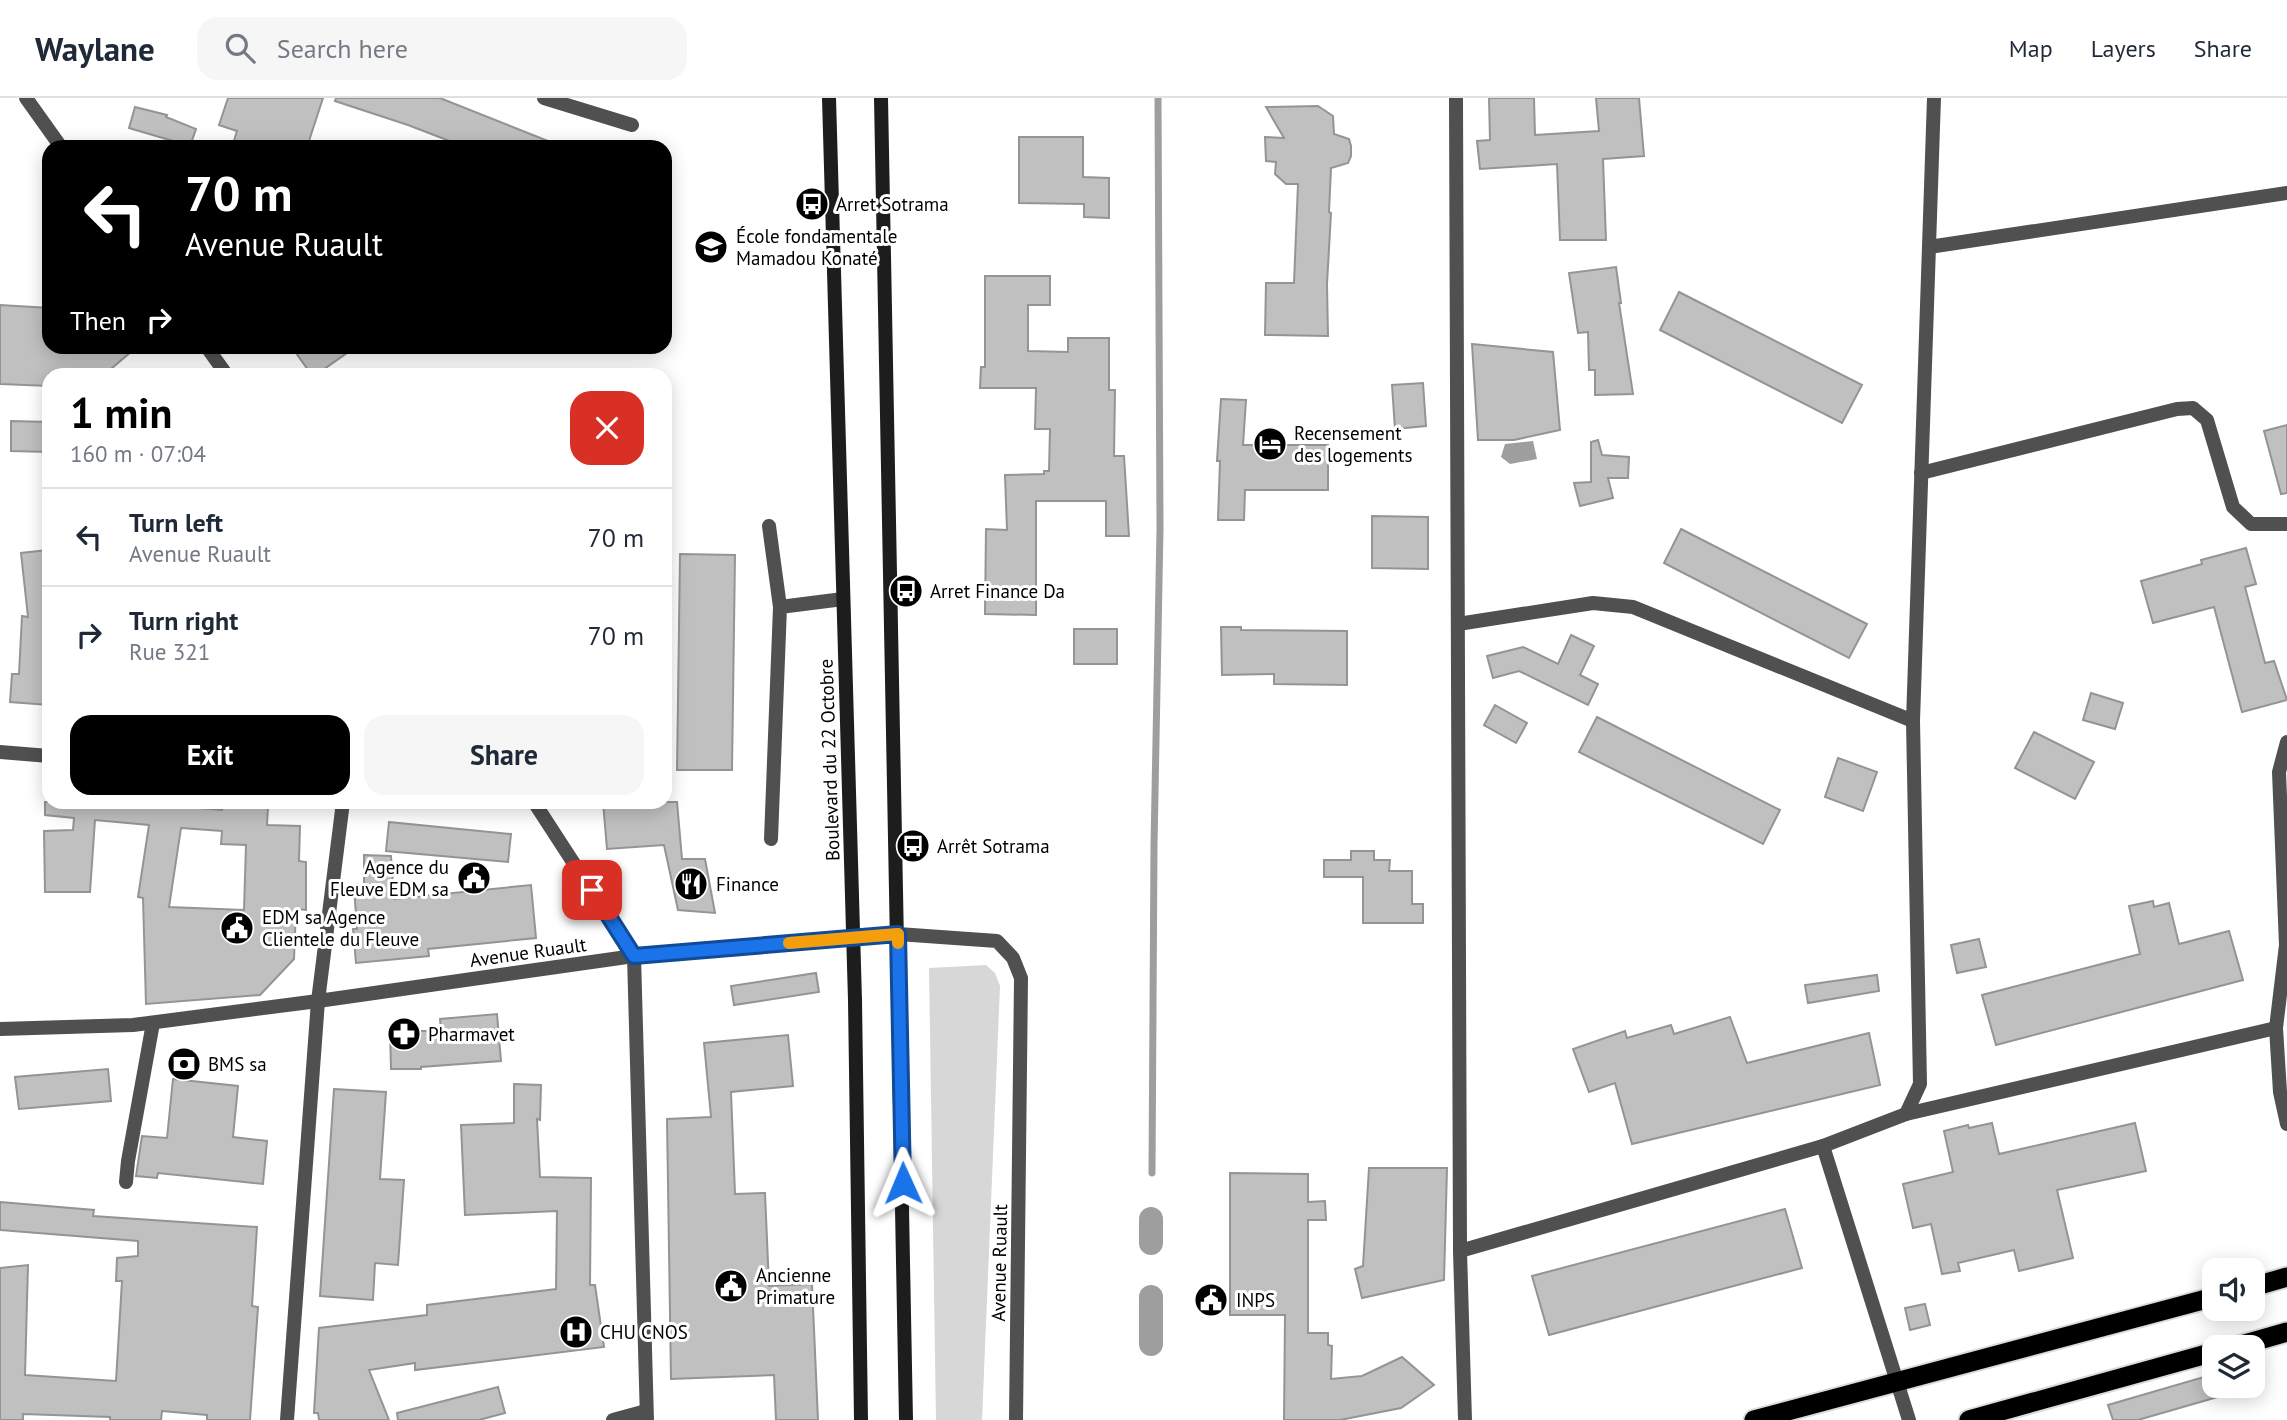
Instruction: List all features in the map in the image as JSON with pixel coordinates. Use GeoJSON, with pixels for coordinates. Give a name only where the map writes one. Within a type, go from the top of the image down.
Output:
{"type":"FeatureCollection","features":[{"type":"Feature","properties":{"kind":"highway"},"geometry":{"type":"LineString","coordinates":[[2265,1283],[2287,1277]]}},
{"type":"Feature","properties":{"kind":"highway"},"geometry":{"type":"LineString","coordinates":[[1754,1420],[2202,1300]]}},
{"type":"Feature","properties":{"kind":"highway"},"geometry":{"type":"LineString","coordinates":[[2265,1338],[2287,1332]]}},
{"type":"Feature","properties":{"kind":"highway"},"geometry":{"type":"LineString","coordinates":[[1969,1420],[2202,1355]]}},
{"type":"Feature","properties":{"kind":"main road","name":"Boulevard du 22 Octobre"},"geometry":{"type":"LineString","coordinates":[[829,98],[854,938],[862,1420]]}},
{"type":"Feature","properties":{"kind":"main road"},"geometry":{"type":"LineString","coordinates":[[881,98],[906,1420]]}},
{"type":"Feature","properties":{"kind":"street"},"geometry":{"type":"LineString","coordinates":[[26,98],[56,140]]}},
{"type":"Feature","properties":{"kind":"street"},"geometry":{"type":"LineString","coordinates":[[544,98],[632,125]]}},
{"type":"Feature","properties":{"kind":"street"},"geometry":{"type":"LineString","coordinates":[[1456,98],[1460,1251],[1465,1420]]}},
{"type":"Feature","properties":{"kind":"street"},"geometry":{"type":"LineString","coordinates":[[1906,1114],[1920,1084],[1913,721],[1934,98]]}},
{"type":"Feature","properties":{"kind":"street"},"geometry":{"type":"LineString","coordinates":[[1929,247],[2287,193]]}},
{"type":"Feature","properties":{"kind":"street"},"geometry":{"type":"LineString","coordinates":[[1921,473],[2177,409],[2193,408],[2207,420],[2233,507],[2250,524],[2287,524]]}},
{"type":"Feature","properties":{"kind":"street"},"geometry":{"type":"LineString","coordinates":[[769,526],[780,607],[771,839]]}},
{"type":"Feature","properties":{"kind":"street"},"geometry":{"type":"LineString","coordinates":[[780,607],[843,599]]}},
{"type":"Feature","properties":{"kind":"street"},"geometry":{"type":"LineString","coordinates":[[1458,624],[1593,603],[1633,607],[1913,721]]}},
{"type":"Feature","properties":{"kind":"street"},"geometry":{"type":"LineString","coordinates":[[2287,743],[2278,772],[2286,944],[2276,1028],[2280,1092],[2287,1124]]}},
{"type":"Feature","properties":{"kind":"street"},"geometry":{"type":"LineString","coordinates":[[0,752],[42,755]]}},
{"type":"Feature","properties":{"kind":"street"},"geometry":{"type":"LineString","coordinates":[[288,1420],[318,1001],[342,809]]}},
{"type":"Feature","properties":{"kind":"street"},"geometry":{"type":"LineString","coordinates":[[539,809],[634,956],[647,1416],[613,1420]]}},
{"type":"Feature","properties":{"kind":"street","name":"Avenue Ruault"},"geometry":{"type":"LineString","coordinates":[[0,1030],[153,1023],[634,956],[898,934],[997,942],[1013,958],[1021,978],[1016,1420]]}},
{"type":"Feature","properties":{"kind":"street"},"geometry":{"type":"LineString","coordinates":[[126,1182],[153,1023]]}},
{"type":"Feature","properties":{"kind":"street"},"geometry":{"type":"LineString","coordinates":[[1460,1251],[1823,1146],[1906,1114],[2276,1028]]}},
{"type":"Feature","properties":{"kind":"street"},"geometry":{"type":"LineString","coordinates":[[1823,1146],[1909,1420]]}},
{"type":"Feature","properties":{"kind":"shaded area"},"geometry":{"type":"Polygon","coordinates":[[[1533,441],[1537,459],[1510,464],[1501,457],[1505,444],[1533,441]]]}},
{"type":"Feature","properties":{"kind":"shaded area"},"geometry":{"type":"Polygon","coordinates":[[[986,965],[995,973],[1000,986],[982,1420],[936,1420],[929,968],[986,965]]]}},
{"type":"Feature","properties":{"kind":"building"},"geometry":{"type":"Polygon","coordinates":[[[228,98],[323,98],[309,140],[234,140],[237,131],[219,125],[228,98]]]}},
{"type":"Feature","properties":{"kind":"building"},"geometry":{"type":"Polygon","coordinates":[[[336,98],[440,98],[545,140],[447,140],[335,101],[336,98]]]}},
{"type":"Feature","properties":{"kind":"building"},"geometry":{"type":"Polygon","coordinates":[[[1489,98],[1534,98],[1535,135],[1599,131],[1596,98],[1639,98],[1644,156],[1603,159],[1606,240],[1560,240],[1557,164],[1480,169],[1477,141],[1490,140],[1489,98]]]}},
{"type":"Feature","properties":{"kind":"building"},"geometry":{"type":"Polygon","coordinates":[[[1318,106],[1333,116],[1334,134],[1349,139],[1351,146],[1348,163],[1331,168],[1328,336],[1265,335],[1266,283],[1294,283],[1298,184],[1286,184],[1275,174],[1276,162],[1266,161],[1265,137],[1284,138],[1266,107],[1318,106]]]}},
{"type":"Feature","properties":{"kind":"building"},"geometry":{"type":"Polygon","coordinates":[[[135,107],[167,115],[166,117],[196,129],[192,140],[170,140],[129,128],[135,107]]]}},
{"type":"Feature","properties":{"kind":"building"},"geometry":{"type":"Polygon","coordinates":[[[1019,137],[1083,137],[1083,177],[1109,178],[1109,218],[1084,217],[1084,204],[1019,203],[1019,137]]]}},
{"type":"Feature","properties":{"kind":"building"},"geometry":{"type":"Polygon","coordinates":[[[1616,267],[1633,394],[1595,395],[1595,370],[1589,370],[1588,332],[1578,333],[1569,273],[1616,267]]]}},
{"type":"Feature","properties":{"kind":"building"},"geometry":{"type":"Polygon","coordinates":[[[985,276],[1050,276],[1050,305],[1028,305],[1028,351],[1068,352],[1068,338],[1109,338],[1109,390],[1115,390],[1114,456],[1124,456],[1129,536],[1106,536],[1106,501],[1036,501],[1036,615],[985,614],[986,529],[1007,530],[1005,475],[1044,474],[1044,471],[1049,471],[1050,429],[1035,429],[1036,388],[980,388],[981,367],[985,367],[985,276]]]}},
{"type":"Feature","properties":{"kind":"building"},"geometry":{"type":"Polygon","coordinates":[[[1679,292],[1862,385],[1842,423],[1660,330],[1679,292]]]}},
{"type":"Feature","properties":{"kind":"building"},"geometry":{"type":"Polygon","coordinates":[[[0,305],[42,308],[42,354],[129,354],[112,368],[42,368],[42,386],[0,384],[0,305]]]}},
{"type":"Feature","properties":{"kind":"building"},"geometry":{"type":"Polygon","coordinates":[[[1472,344],[1553,352],[1560,430],[1514,440],[1478,440],[1472,344]]]}},
{"type":"Feature","properties":{"kind":"building"},"geometry":{"type":"Polygon","coordinates":[[[297,354],[346,354],[326,368],[307,368],[297,354]]]}},
{"type":"Feature","properties":{"kind":"building"},"geometry":{"type":"Polygon","coordinates":[[[1423,383],[1426,426],[1395,429],[1392,385],[1423,383]]]}},
{"type":"Feature","properties":{"kind":"building"},"geometry":{"type":"Polygon","coordinates":[[[1221,399],[1246,400],[1243,445],[1328,445],[1328,490],[1245,490],[1244,520],[1218,520],[1220,461],[1217,461],[1221,399]]]}},
{"type":"Feature","properties":{"kind":"building"},"geometry":{"type":"Polygon","coordinates":[[[11,421],[42,422],[42,452],[11,451],[11,421]]]}},
{"type":"Feature","properties":{"kind":"building"},"geometry":{"type":"Polygon","coordinates":[[[2287,425],[2287,493],[2281,494],[2264,431],[2287,425]]]}},
{"type":"Feature","properties":{"kind":"building"},"geometry":{"type":"Polygon","coordinates":[[[1598,440],[1602,455],[1629,457],[1628,478],[1608,478],[1613,498],[1580,506],[1574,483],[1591,482],[1591,442],[1598,440]]]}},
{"type":"Feature","properties":{"kind":"building"},"geometry":{"type":"Polygon","coordinates":[[[1372,516],[1428,517],[1428,569],[1372,568],[1372,516]]]}},
{"type":"Feature","properties":{"kind":"building"},"geometry":{"type":"Polygon","coordinates":[[[1681,529],[1867,624],[1849,658],[1664,563],[1681,529]]]}},
{"type":"Feature","properties":{"kind":"building"},"geometry":{"type":"Polygon","coordinates":[[[2246,548],[2256,584],[2245,587],[2265,663],[2274,661],[2287,700],[2242,712],[2214,607],[2153,623],[2141,581],[2246,548]]]}},
{"type":"Feature","properties":{"kind":"building"},"geometry":{"type":"Polygon","coordinates":[[[42,551],[42,704],[10,702],[12,674],[19,674],[22,616],[28,617],[21,553],[42,551]]]}},
{"type":"Feature","properties":{"kind":"building"},"geometry":{"type":"Polygon","coordinates":[[[680,554],[735,555],[732,770],[677,770],[680,554]]]}},
{"type":"Feature","properties":{"kind":"building"},"geometry":{"type":"Polygon","coordinates":[[[1221,627],[1241,627],[1241,630],[1347,631],[1347,685],[1274,684],[1274,674],[1222,675],[1221,627]]]}},
{"type":"Feature","properties":{"kind":"building"},"geometry":{"type":"Polygon","coordinates":[[[1074,629],[1117,629],[1117,664],[1074,664],[1074,629]]]}},
{"type":"Feature","properties":{"kind":"building"},"geometry":{"type":"Polygon","coordinates":[[[1571,635],[1594,646],[1580,675],[1598,684],[1588,705],[1519,671],[1493,678],[1487,656],[1523,647],[1558,664],[1571,635]]]}},
{"type":"Feature","properties":{"kind":"building"},"geometry":{"type":"Polygon","coordinates":[[[2091,693],[2123,703],[2115,729],[2083,720],[2091,693]]]}},
{"type":"Feature","properties":{"kind":"building"},"geometry":{"type":"Polygon","coordinates":[[[1495,705],[1527,723],[1516,743],[1484,725],[1495,705]]]}},
{"type":"Feature","properties":{"kind":"building"},"geometry":{"type":"Polygon","coordinates":[[[1597,717],[1780,810],[1763,844],[1579,752],[1597,717]]]}},
{"type":"Feature","properties":{"kind":"building"},"geometry":{"type":"Polygon","coordinates":[[[2034,732],[2094,762],[2075,799],[2015,768],[2034,732]]]}},
{"type":"Feature","properties":{"kind":"building"},"geometry":{"type":"Polygon","coordinates":[[[1838,758],[1877,772],[1863,811],[1825,797],[1838,758]]]}},
{"type":"Feature","properties":{"kind":"building"},"geometry":{"type":"Polygon","coordinates":[[[672,802],[677,802],[682,859],[705,859],[715,913],[678,910],[664,845],[607,849],[604,809],[672,809],[672,802]]]}},
{"type":"Feature","properties":{"kind":"building"},"geometry":{"type":"Polygon","coordinates":[[[45,809],[268,809],[267,825],[300,826],[299,861],[306,862],[306,910],[296,909],[294,959],[260,995],[146,1004],[143,898],[138,897],[149,825],[95,820],[90,892],[45,892],[44,831],[73,830],[74,818],[45,815],[45,809]],[[181,828],[169,907],[244,910],[246,845],[221,844],[222,831],[181,828]]]}},
{"type":"Feature","properties":{"kind":"building"},"geometry":{"type":"Polygon","coordinates":[[[389,822],[511,834],[508,862],[386,851],[389,822]]]}},
{"type":"Feature","properties":{"kind":"building"},"geometry":{"type":"Polygon","coordinates":[[[1351,851],[1374,851],[1374,860],[1390,860],[1389,871],[1412,871],[1412,904],[1423,904],[1423,923],[1363,923],[1363,877],[1324,877],[1324,860],[1351,860],[1351,851]]]}},
{"type":"Feature","properties":{"kind":"building"},"geometry":{"type":"Polygon","coordinates":[[[364,855],[391,856],[394,899],[531,885],[536,938],[428,949],[429,956],[356,963],[353,929],[357,929],[354,887],[364,887],[364,855]]]}},
{"type":"Feature","properties":{"kind":"building"},"geometry":{"type":"Polygon","coordinates":[[[2153,901],[2154,907],[2169,903],[2179,944],[2229,931],[2243,980],[1996,1045],[1982,995],[2140,954],[2129,906],[2153,901]]]}},
{"type":"Feature","properties":{"kind":"building"},"geometry":{"type":"Polygon","coordinates":[[[1979,939],[1986,967],[1957,973],[1951,945],[1979,939]]]}},
{"type":"Feature","properties":{"kind":"building"},"geometry":{"type":"Polygon","coordinates":[[[816,973],[819,992],[734,1005],[731,986],[816,973]]]}},
{"type":"Feature","properties":{"kind":"building"},"geometry":{"type":"Polygon","coordinates":[[[1877,975],[1879,991],[1808,1003],[1805,985],[1877,975]]]}},
{"type":"Feature","properties":{"kind":"building"},"geometry":{"type":"Polygon","coordinates":[[[497,1014],[501,1061],[421,1069],[391,1069],[390,1031],[441,1031],[440,1019],[497,1014]]]}},
{"type":"Feature","properties":{"kind":"building"},"geometry":{"type":"Polygon","coordinates":[[[1730,1017],[1747,1063],[1869,1033],[1880,1085],[1632,1144],[1615,1083],[1589,1092],[1573,1049],[1625,1031],[1627,1038],[1671,1025],[1674,1034],[1730,1017]]]}},
{"type":"Feature","properties":{"kind":"building"},"geometry":{"type":"Polygon","coordinates":[[[788,1035],[793,1086],[731,1092],[735,1194],[765,1193],[769,1286],[812,1284],[818,1420],[776,1420],[774,1375],[671,1379],[667,1119],[711,1117],[704,1043],[788,1035]]]}},
{"type":"Feature","properties":{"kind":"building"},"geometry":{"type":"Polygon","coordinates":[[[108,1069],[111,1101],[19,1109],[15,1077],[108,1069]]]}},
{"type":"Feature","properties":{"kind":"building"},"geometry":{"type":"Polygon","coordinates":[[[173,1079],[238,1086],[233,1137],[267,1141],[263,1184],[158,1173],[157,1178],[136,1176],[142,1136],[167,1138],[173,1079]]]}},
{"type":"Feature","properties":{"kind":"building"},"geometry":{"type":"Polygon","coordinates":[[[514,1084],[541,1085],[540,1120],[537,1119],[540,1177],[591,1178],[590,1285],[595,1285],[604,1347],[415,1370],[415,1363],[369,1370],[389,1420],[319,1420],[318,1413],[314,1413],[319,1328],[427,1315],[427,1305],[556,1289],[557,1211],[465,1215],[461,1125],[514,1123],[514,1084]]]}},
{"type":"Feature","properties":{"kind":"building"},"geometry":{"type":"Polygon","coordinates":[[[334,1089],[386,1092],[380,1179],[404,1180],[398,1265],[375,1263],[373,1300],[320,1296],[334,1089]]]}},
{"type":"Feature","properties":{"kind":"building"},"geometry":{"type":"Polygon","coordinates":[[[1992,1123],[1999,1154],[2135,1123],[2146,1171],[2057,1190],[2073,1258],[2019,1271],[2014,1250],[1958,1263],[1960,1271],[1942,1274],[1931,1224],[1913,1228],[1903,1184],[1953,1172],[1944,1131],[1992,1123]]]}},
{"type":"Feature","properties":{"kind":"building"},"geometry":{"type":"Polygon","coordinates":[[[1369,1168],[1447,1168],[1444,1280],[1362,1298],[1355,1269],[1363,1266],[1369,1168]]]}},
{"type":"Feature","properties":{"kind":"building"},"geometry":{"type":"Polygon","coordinates":[[[1230,1173],[1308,1174],[1308,1202],[1325,1201],[1326,1220],[1308,1220],[1308,1333],[1328,1333],[1328,1345],[1332,1346],[1331,1379],[1362,1376],[1402,1357],[1434,1385],[1401,1408],[1340,1420],[1284,1420],[1285,1315],[1230,1315],[1230,1173]]]}},
{"type":"Feature","properties":{"kind":"building"},"geometry":{"type":"Polygon","coordinates":[[[0,1202],[94,1210],[93,1216],[257,1227],[252,1306],[258,1307],[250,1420],[207,1420],[207,1415],[162,1411],[161,1420],[110,1420],[110,1417],[23,1414],[23,1420],[0,1420],[0,1268],[28,1265],[25,1375],[116,1381],[122,1281],[116,1281],[117,1258],[138,1256],[138,1241],[0,1230],[0,1202]]]}},
{"type":"Feature","properties":{"kind":"building"},"geometry":{"type":"Polygon","coordinates":[[[1785,1209],[1802,1268],[1549,1335],[1532,1276],[1785,1209]]]}},
{"type":"Feature","properties":{"kind":"building"},"geometry":{"type":"Polygon","coordinates":[[[1925,1304],[1930,1325],[1910,1330],[1905,1308],[1925,1304]]]}},
{"type":"Feature","properties":{"kind":"building"},"geometry":{"type":"Polygon","coordinates":[[[2202,1378],[2202,1398],[2214,1398],[2138,1420],[2113,1420],[2108,1405],[2202,1378]]]}},
{"type":"Feature","properties":{"kind":"building"},"geometry":{"type":"Polygon","coordinates":[[[498,1387],[505,1413],[479,1420],[398,1420],[397,1413],[498,1387]]]}},
{"type":"Feature","properties":{"kind":"waterway"},"geometry":{"type":"LineString","coordinates":[[1152,1173],[1160,529],[1158,98]]}},
{"type":"Feature","properties":{"kind":"waterway"},"geometry":{"type":"LineString","coordinates":[[1151,1219],[1151,1243]]}},
{"type":"Feature","properties":{"kind":"waterway"},"geometry":{"type":"LineString","coordinates":[[1151,1297],[1151,1344]]}},
{"type":"Feature","properties":{"kind":"slow traffic"},"geometry":{"type":"LineString","coordinates":[[789,943],[898,934],[898,943]]}},
{"type":"Feature","properties":{"kind":"place","name":"Arret Sotrama"},"geometry":{"type":"Point","coordinates":[812,204]}},
{"type":"Feature","properties":{"kind":"place","name":"École fondamentale Mamadou Konaté"},"geometry":{"type":"Point","coordinates":[711,247]}},
{"type":"Feature","properties":{"kind":"place","name":"Recensement des logements"},"geometry":{"type":"Point","coordinates":[1270,444]}},
{"type":"Feature","properties":{"kind":"place","name":"Arret Finance Da"},"geometry":{"type":"Point","coordinates":[906,591]}},
{"type":"Feature","properties":{"kind":"place","name":"Arrêt Sotrama"},"geometry":{"type":"Point","coordinates":[913,846]}},
{"type":"Feature","properties":{"kind":"place","name":"Agence du Fleuve EDM sa"},"geometry":{"type":"Point","coordinates":[474,878]}},
{"type":"Feature","properties":{"kind":"place","name":"Finance"},"geometry":{"type":"Point","coordinates":[691,884]}},
{"type":"Feature","properties":{"kind":"place","name":"EDM sa Agence Clientele du Fleuve"},"geometry":{"type":"Point","coordinates":[237,928]}},
{"type":"Feature","properties":{"kind":"place","name":"Pharmavet"},"geometry":{"type":"Point","coordinates":[404,1034]}},
{"type":"Feature","properties":{"kind":"place","name":"BMS sa"},"geometry":{"type":"Point","coordinates":[184,1064]}},
{"type":"Feature","properties":{"kind":"place","name":"Ancienne Primature"},"geometry":{"type":"Point","coordinates":[731,1286]}},
{"type":"Feature","properties":{"kind":"place","name":"INPS"},"geometry":{"type":"Point","coordinates":[1211,1300]}},
{"type":"Feature","properties":{"kind":"place","name":"CHU CNOS"},"geometry":{"type":"Point","coordinates":[576,1332]}},
{"type":"Feature","properties":{"kind":"route"},"geometry":{"type":"LineString","coordinates":[[592,890],[634,956],[898,934],[903,1183]]}}]}
